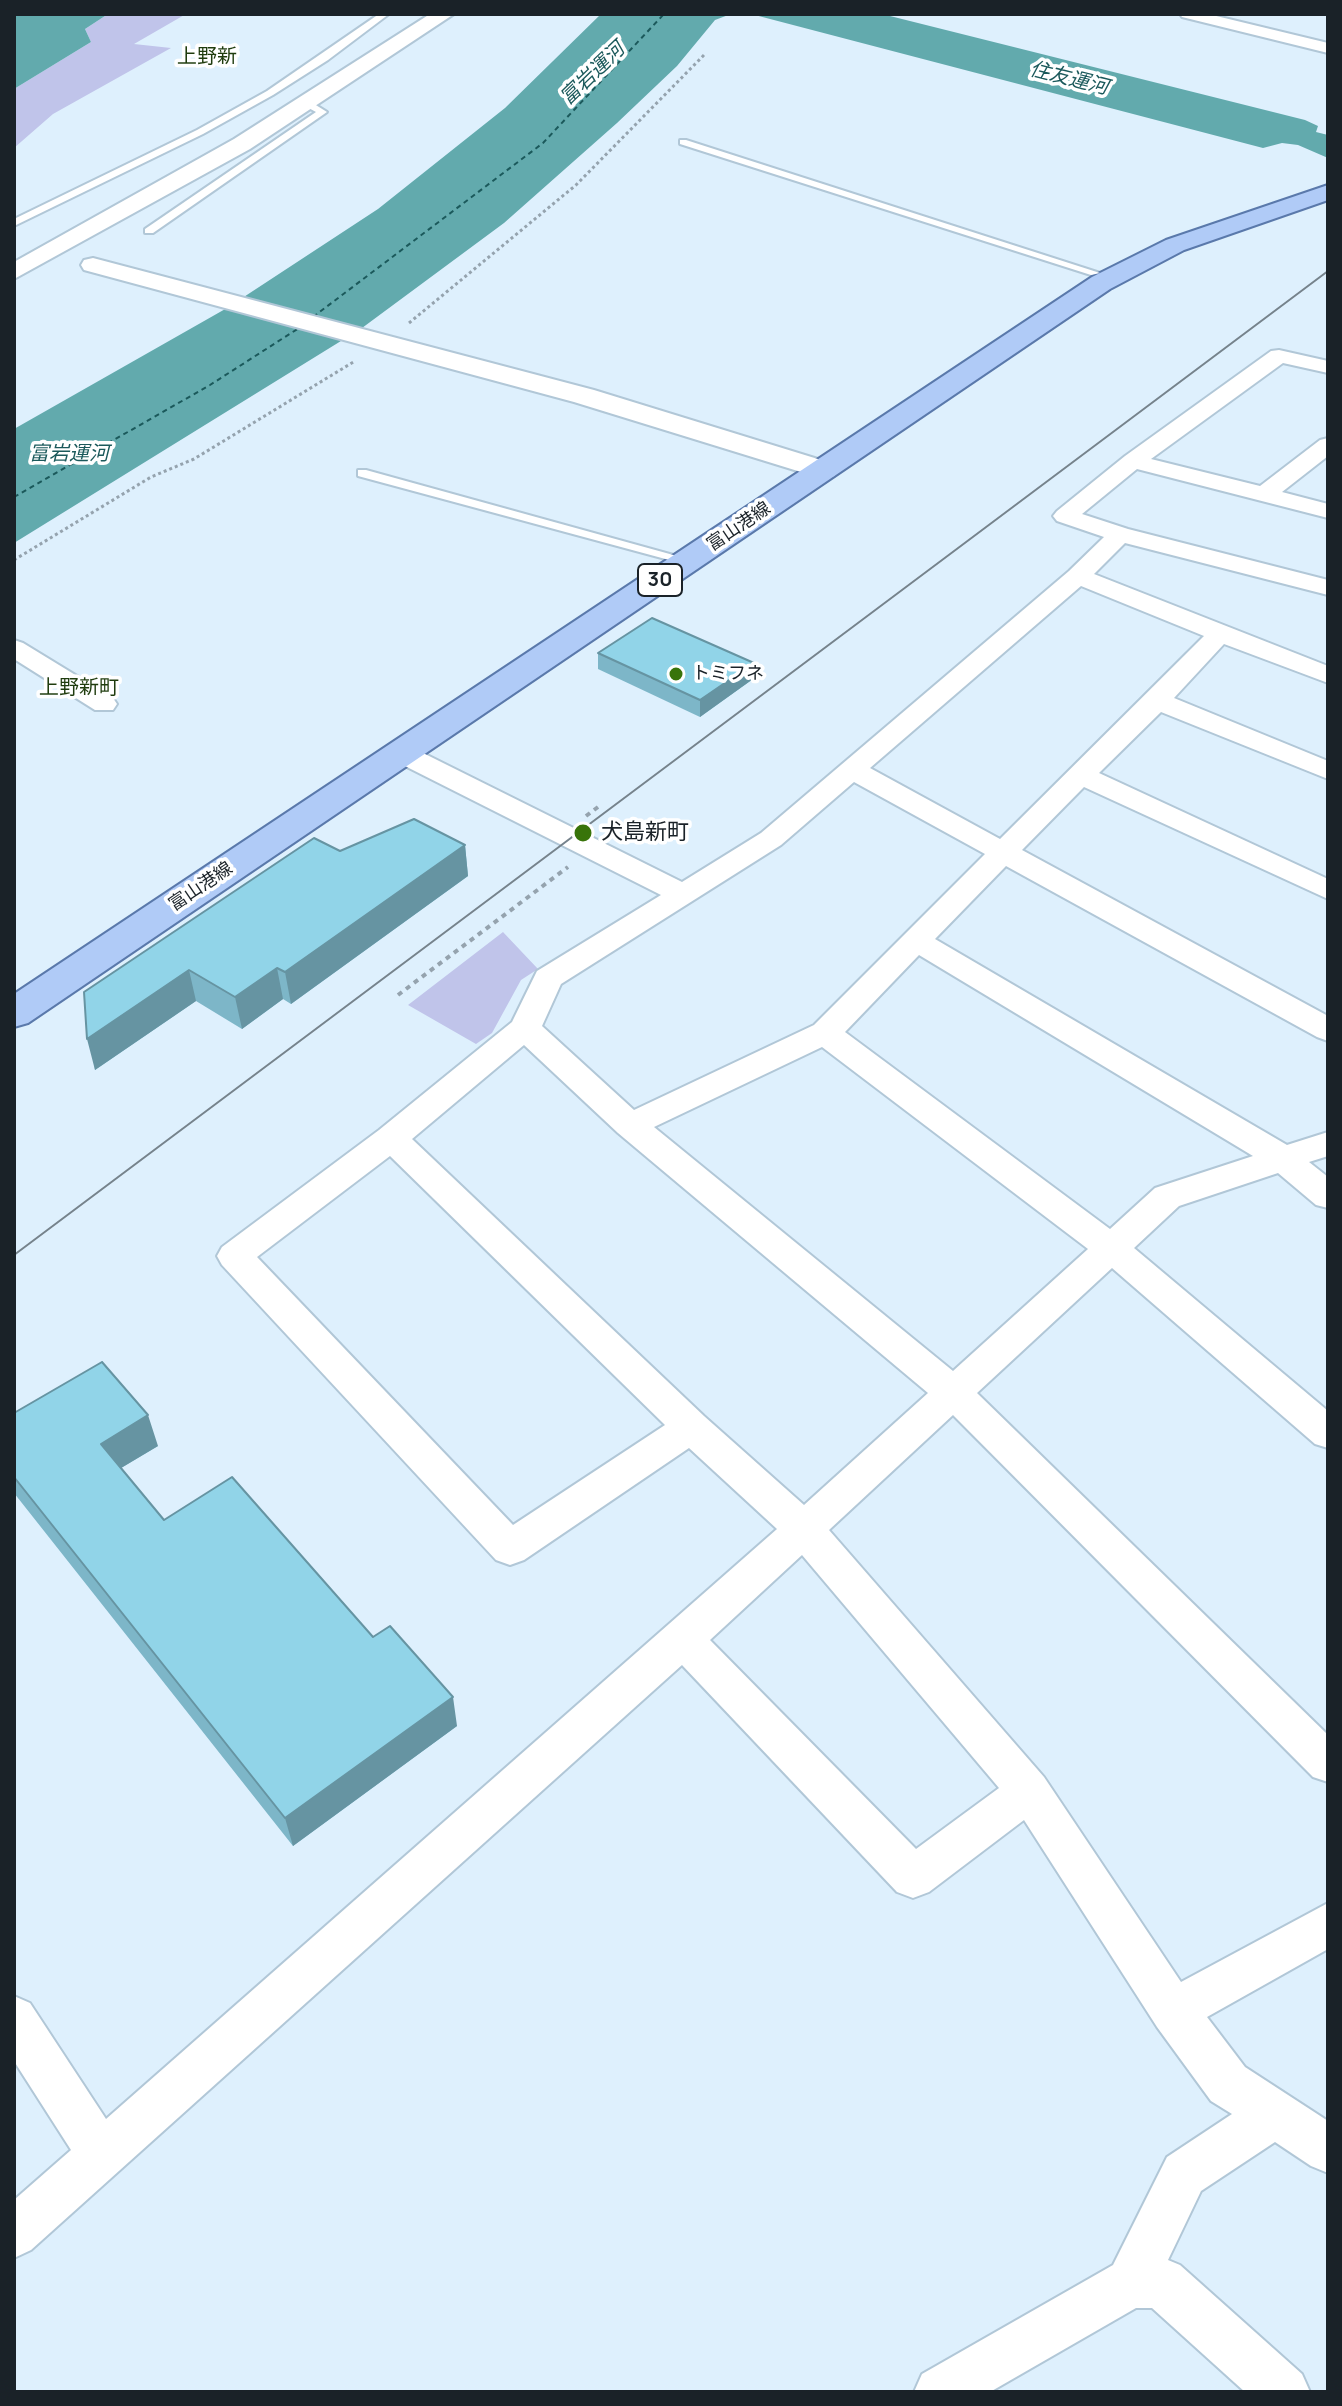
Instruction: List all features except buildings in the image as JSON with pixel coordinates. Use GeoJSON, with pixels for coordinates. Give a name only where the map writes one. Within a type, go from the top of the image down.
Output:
{"type":"FeatureCollection","features":[{"type":"Feature","properties":{"kind":"main road","name":"富山港線"},"geometry":{"type":"LineString","coordinates":[[14,1013],[1101,283],[1209,232],[1328,192]]}},
{"type":"Feature","properties":{"kind":"street"},"geometry":{"type":"LineString","coordinates":[[14,272],[173,185],[308,104],[444,14]]}},
{"type":"Feature","properties":{"kind":"street"},"geometry":{"type":"LineString","coordinates":[[1188,14],[1325,46]]}},
{"type":"Feature","properties":{"kind":"street"},"geometry":{"type":"LineString","coordinates":[[93,265],[695,428],[824,470]]}},
{"type":"Feature","properties":{"kind":"street"},"geometry":{"type":"LineString","coordinates":[[1328,367],[1279,356],[1133,461],[1065,516],[1120,534],[1328,588]]}},
{"type":"Feature","properties":{"kind":"street"},"geometry":{"type":"LineString","coordinates":[[1264,494],[1328,445]]}},
{"type":"Feature","properties":{"kind":"street"},"geometry":{"type":"LineString","coordinates":[[1133,461],[1328,511]]}},
{"type":"Feature","properties":{"kind":"street"},"geometry":{"type":"LineString","coordinates":[[691,1427],[510,1548],[234,1256],[391,1138],[525,1028],[548,978],[771,839],[1078,576],[1120,534]]}},
{"type":"Feature","properties":{"kind":"street"},"geometry":{"type":"LineString","coordinates":[[1078,576],[1328,675]]}},
{"type":"Feature","properties":{"kind":"street"},"geometry":{"type":"LineString","coordinates":[[630,1125],[825,1033],[1220,634]]}},
{"type":"Feature","properties":{"kind":"street"},"geometry":{"type":"LineString","coordinates":[[14,648],[104,704]]}},
{"type":"Feature","properties":{"kind":"street"},"geometry":{"type":"LineString","coordinates":[[1157,701],[1328,771]]}},
{"type":"Feature","properties":{"kind":"street"},"geometry":{"type":"LineString","coordinates":[[401,753],[683,894]]}},
{"type":"Feature","properties":{"kind":"street"},"geometry":{"type":"LineString","coordinates":[[853,770],[1328,1030]]}},
{"type":"Feature","properties":{"kind":"street"},"geometry":{"type":"LineString","coordinates":[[1081,775],[1328,890]]}},
{"type":"Feature","properties":{"kind":"street"},"geometry":{"type":"LineString","coordinates":[[917,941],[1282,1158],[1328,1196]]}},
{"type":"Feature","properties":{"kind":"street"},"geometry":{"type":"LineString","coordinates":[[525,1028],[630,1125],[953,1392],[1328,1763]]}},
{"type":"Feature","properties":{"kind":"street"},"geometry":{"type":"LineString","coordinates":[[825,1033],[1111,1248],[1328,1433]]}},
{"type":"Feature","properties":{"kind":"street"},"geometry":{"type":"LineString","coordinates":[[391,1138],[691,1427],[803,1528],[1029,1791],[1173,2011],[1228,2084],[1328,2149]]}},
{"type":"Feature","properties":{"kind":"street"},"geometry":{"type":"LineString","coordinates":[[14,2233],[683,1639],[1167,1197],[1328,1144]]}},
{"type":"Feature","properties":{"kind":"street"},"geometry":{"type":"LineString","coordinates":[[683,1639],[913,1877],[1029,1791]]}},
{"type":"Feature","properties":{"kind":"street"},"geometry":{"type":"LineString","coordinates":[[1173,2011],[1328,1925]]}},
{"type":"Feature","properties":{"kind":"street"},"geometry":{"type":"LineString","coordinates":[[14,2019],[101,2154]]}},
{"type":"Feature","properties":{"kind":"street"},"geometry":{"type":"LineString","coordinates":[[1131,2283],[1184,2174],[1275,2114]]}},
{"type":"Feature","properties":{"kind":"street"},"geometry":{"type":"LineString","coordinates":[[940,2392],[1131,2283],[1162,2283],[1284,2392]]}},
{"type":"Feature","properties":{"kind":"lane"},"geometry":{"type":"LineString","coordinates":[[14,223],[200,132],[270,93],[385,14]]}},
{"type":"Feature","properties":{"kind":"lane"},"geometry":{"type":"LineString","coordinates":[[149,231],[322,112],[308,104]]}},
{"type":"Feature","properties":{"kind":"lane"},"geometry":{"type":"LineString","coordinates":[[683,142],[1095,273]]}},
{"type":"Feature","properties":{"kind":"lane"},"geometry":{"type":"LineString","coordinates":[[362,473],[689,561]]}},
{"type":"Feature","properties":{"kind":"path"},"geometry":{"type":"LineString","coordinates":[[398,995],[554,875],[597,850]]}},
{"type":"Feature","properties":{"kind":"shaded area"},"geometry":{"type":"Polygon","coordinates":[[[108,14],[186,14],[134,44],[171,48],[53,114],[14,148],[14,89],[91,42],[85,29],[108,14]]]}},
{"type":"Feature","properties":{"kind":"shaded area"},"geometry":{"type":"Polygon","coordinates":[[[503,932],[538,969],[521,980],[492,1033],[476,1044],[408,1005],[503,932]]]}},
{"type":"Feature","properties":{"kind":"water"},"geometry":{"type":"Polygon","coordinates":[[[14,14],[108,14],[85,29],[91,42],[14,89],[14,14]]]}},
{"type":"Feature","properties":{"kind":"water","name":"富岩運河"},"geometry":{"type":"Polygon","coordinates":[[[601,14],[731,14],[715,20],[677,66],[504,223],[362,328],[14,543],[14,429],[227,308],[378,209],[505,108],[601,14]]]}},
{"type":"Feature","properties":{"kind":"water","name":"住友運河"},"geometry":{"type":"Polygon","coordinates":[[[751,14],[882,14],[1305,120],[1318,126],[1316,132],[1328,135],[1328,158],[1298,145],[1282,143],[1263,148],[751,14]]]}},
{"type":"Feature","properties":{"kind":"ferry route"},"geometry":{"type":"LineString","coordinates":[[313,317],[543,143],[664,14]]}},
{"type":"Feature","properties":{"kind":"ferry route"},"geometry":{"type":"LineString","coordinates":[[14,497],[210,385],[299,328]]}},
{"type":"Feature","properties":{"kind":"tram line"},"geometry":{"type":"LineString","coordinates":[[14,1255],[1328,271]]}},
{"type":"Feature","properties":{"kind":"place","name":"トミフネ"},"geometry":{"type":"Point","coordinates":[676,674]}},
{"type":"Feature","properties":{"kind":"place","name":"犬島新町"},"geometry":{"type":"Point","coordinates":[583,833]}},
{"type":"Feature","properties":{"kind":"district","name":"上野新"},"geometry":{"type":"Point","coordinates":[207,57]}},
{"type":"Feature","properties":{"kind":"district","name":"上野新町"},"geometry":{"type":"Point","coordinates":[79,688]}}]}
